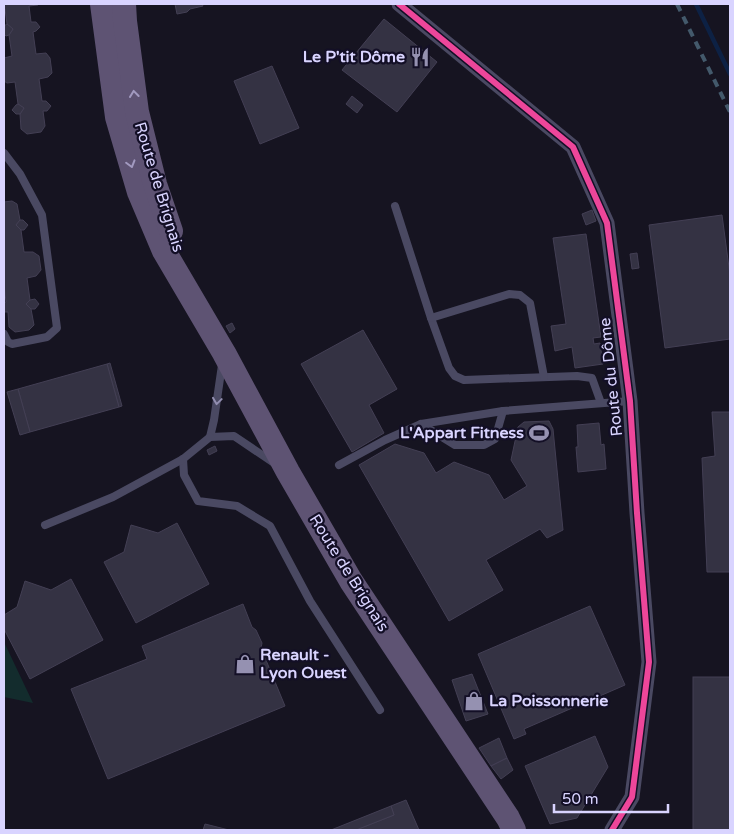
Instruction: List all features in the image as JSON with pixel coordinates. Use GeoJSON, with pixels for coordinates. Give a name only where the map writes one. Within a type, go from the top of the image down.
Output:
{"type":"FeatureCollection","features":[{"type":"Feature","properties":{"kind":"main road","name":"Route de Brignais"},"geometry":{"type":"LineString","coordinates":[[102,4],[117,117],[139,192],[164,251],[224,353],[288,472],[351,581],[498,802],[514,830]]}},
{"type":"Feature","properties":{"kind":"main road","name":"Route de Brignais"},"geometry":{"type":"LineString","coordinates":[[124,4],[137,112],[155,184],[198,308]]}},
{"type":"Feature","properties":{"kind":"street","name":"Route du Dôme"},"geometry":{"type":"LineString","coordinates":[[399,4],[573,147],[606,223],[630,401],[637,513],[650,662],[632,798],[612,830]]}},
{"type":"Feature","properties":{"kind":"lane"},"geometry":{"type":"LineString","coordinates":[[4,153],[20,174],[42,215],[57,328],[47,337],[12,344],[8,342],[4,334]]}},
{"type":"Feature","properties":{"kind":"lane"},"geometry":{"type":"LineString","coordinates":[[395,206],[431,318],[449,368],[455,376],[464,380],[577,376],[592,378],[601,403]]}},
{"type":"Feature","properties":{"kind":"lane"},"geometry":{"type":"LineString","coordinates":[[431,318],[509,294],[520,295],[530,303],[544,377]]}},
{"type":"Feature","properties":{"kind":"lane"},"geometry":{"type":"LineString","coordinates":[[210,437],[224,353]]}},
{"type":"Feature","properties":{"kind":"lane"},"geometry":{"type":"LineString","coordinates":[[339,465],[385,440],[421,424],[503,411],[630,401]]}},
{"type":"Feature","properties":{"kind":"lane"},"geometry":{"type":"LineString","coordinates":[[421,424],[455,445],[484,446],[495,439],[503,411]]}},
{"type":"Feature","properties":{"kind":"lane"},"geometry":{"type":"LineString","coordinates":[[45,525],[113,497],[183,459],[210,437],[234,436],[288,472]]}},
{"type":"Feature","properties":{"kind":"lane"},"geometry":{"type":"LineString","coordinates":[[183,459],[184,475],[198,501],[237,506],[270,526],[310,601],[380,710]]}},
{"type":"Feature","properties":{"kind":"green space"},"geometry":{"type":"Polygon","coordinates":[[[4,642],[33,703],[4,697],[4,642]]]}},
{"type":"Feature","properties":{"kind":"building"},"geometry":{"type":"Polygon","coordinates":[[[4,4],[39,4],[29,6],[31,22],[36,22],[40,27],[33,32],[36,54],[46,53],[50,58],[52,73],[48,77],[39,79],[42,101],[46,101],[51,106],[47,111],[43,111],[45,126],[41,132],[27,134],[21,129],[20,114],[24,108],[18,104],[15,82],[7,83],[4,81],[4,58],[12,56],[9,35],[13,29],[7,24],[4,4]]]}},
{"type":"Feature","properties":{"kind":"building"},"geometry":{"type":"Polygon","coordinates":[[[175,4],[202,4],[203,6],[177,14],[175,4]]]}},
{"type":"Feature","properties":{"kind":"building"},"geometry":{"type":"Polygon","coordinates":[[[384,19],[437,62],[397,112],[342,70],[384,19]]]}},
{"type":"Feature","properties":{"kind":"building"},"geometry":{"type":"Polygon","coordinates":[[[7,24],[13,29],[6,36],[4,34],[4,26],[7,24]]]}},
{"type":"Feature","properties":{"kind":"building"},"geometry":{"type":"Polygon","coordinates":[[[272,66],[299,128],[260,144],[234,81],[272,66]]]}},
{"type":"Feature","properties":{"kind":"building"},"geometry":{"type":"Polygon","coordinates":[[[352,96],[363,105],[357,113],[346,104],[352,96]]]}},
{"type":"Feature","properties":{"kind":"building"},"geometry":{"type":"Polygon","coordinates":[[[18,104],[24,108],[20,114],[16,114],[12,110],[18,104]]]}},
{"type":"Feature","properties":{"kind":"building"},"geometry":{"type":"Polygon","coordinates":[[[12,201],[17,204],[20,220],[16,225],[21,230],[24,252],[33,252],[39,256],[41,270],[36,276],[27,278],[30,300],[26,304],[31,309],[34,325],[29,330],[15,332],[9,327],[8,312],[4,312],[4,303],[6,302],[4,284],[4,202],[12,201]]]}},
{"type":"Feature","properties":{"kind":"building"},"geometry":{"type":"Polygon","coordinates":[[[592,210],[596,221],[586,225],[582,214],[592,210]]]}},
{"type":"Feature","properties":{"kind":"building"},"geometry":{"type":"Polygon","coordinates":[[[722,215],[730,275],[730,339],[665,348],[649,225],[722,215]]]}},
{"type":"Feature","properties":{"kind":"building"},"geometry":{"type":"Polygon","coordinates":[[[20,220],[23,220],[28,225],[24,230],[21,230],[16,225],[20,220]]]}},
{"type":"Feature","properties":{"kind":"building"},"geometry":{"type":"Polygon","coordinates":[[[586,234],[601,337],[593,338],[594,344],[600,343],[603,364],[575,368],[572,347],[555,351],[551,326],[566,324],[553,238],[586,234]]]}},
{"type":"Feature","properties":{"kind":"building"},"geometry":{"type":"Polygon","coordinates":[[[637,253],[639,268],[632,269],[630,254],[637,253]]]}},
{"type":"Feature","properties":{"kind":"building"},"geometry":{"type":"Polygon","coordinates":[[[35,299],[39,304],[35,309],[31,309],[26,304],[30,300],[35,299]]]}},
{"type":"Feature","properties":{"kind":"building"},"geometry":{"type":"Polygon","coordinates":[[[232,323],[235,329],[230,333],[226,326],[232,323]]]}},
{"type":"Feature","properties":{"kind":"building"},"geometry":{"type":"Polygon","coordinates":[[[363,330],[397,389],[369,405],[384,433],[352,452],[301,364],[363,330]]]}},
{"type":"Feature","properties":{"kind":"building"},"geometry":{"type":"Polygon","coordinates":[[[110,363],[122,406],[119,407],[107,364],[110,363]]]}},
{"type":"Feature","properties":{"kind":"building"},"geometry":{"type":"Polygon","coordinates":[[[107,364],[119,407],[30,432],[18,389],[107,364]]]}},
{"type":"Feature","properties":{"kind":"building"},"geometry":{"type":"Polygon","coordinates":[[[18,389],[30,432],[20,435],[7,392],[18,389]]]}},
{"type":"Feature","properties":{"kind":"building"},"geometry":{"type":"Polygon","coordinates":[[[712,412],[730,412],[730,572],[707,572],[702,458],[715,456],[712,412]]]}},
{"type":"Feature","properties":{"kind":"building"},"geometry":{"type":"Polygon","coordinates":[[[549,421],[553,429],[563,530],[547,538],[540,529],[486,560],[503,590],[449,621],[359,465],[395,444],[424,453],[436,473],[454,462],[489,475],[504,500],[527,486],[511,460],[518,427],[524,422],[549,421]]]}},
{"type":"Feature","properties":{"kind":"building"},"geometry":{"type":"Polygon","coordinates":[[[599,423],[601,445],[604,444],[606,469],[578,472],[577,425],[599,423]]]}},
{"type":"Feature","properties":{"kind":"building"},"geometry":{"type":"Polygon","coordinates":[[[215,446],[217,451],[209,455],[207,450],[215,446]]]}},
{"type":"Feature","properties":{"kind":"building"},"geometry":{"type":"Polygon","coordinates":[[[177,523],[209,584],[136,623],[104,562],[124,552],[131,525],[158,533],[177,523]]]}},
{"type":"Feature","properties":{"kind":"building"},"geometry":{"type":"Polygon","coordinates":[[[71,579],[103,640],[30,679],[4,629],[4,615],[17,607],[25,581],[51,590],[71,579]]]}},
{"type":"Feature","properties":{"kind":"building"},"geometry":{"type":"Polygon","coordinates":[[[243,604],[252,627],[256,630],[262,643],[261,648],[285,706],[108,779],[71,689],[147,659],[142,646],[243,604]]]}},
{"type":"Feature","properties":{"kind":"building"},"geometry":{"type":"Polygon","coordinates":[[[590,606],[625,685],[524,729],[526,734],[514,739],[478,654],[590,606]]]}},
{"type":"Feature","properties":{"kind":"building"},"geometry":{"type":"Polygon","coordinates":[[[472,674],[488,714],[466,721],[452,680],[472,674]]]}},
{"type":"Feature","properties":{"kind":"building"},"geometry":{"type":"Polygon","coordinates":[[[693,677],[730,677],[730,830],[693,830],[693,677]]]}},
{"type":"Feature","properties":{"kind":"building"},"geometry":{"type":"Polygon","coordinates":[[[595,736],[608,767],[577,818],[550,824],[525,766],[595,736]]]}},
{"type":"Feature","properties":{"kind":"building"},"geometry":{"type":"Polygon","coordinates":[[[499,738],[507,758],[491,766],[479,748],[499,738]]]}},
{"type":"Feature","properties":{"kind":"building"},"geometry":{"type":"Polygon","coordinates":[[[507,758],[513,770],[501,779],[491,766],[507,758]]]}},
{"type":"Feature","properties":{"kind":"building"},"geometry":{"type":"Polygon","coordinates":[[[406,800],[419,830],[356,830],[394,815],[391,806],[406,800]]]}},
{"type":"Feature","properties":{"kind":"building"},"geometry":{"type":"Polygon","coordinates":[[[391,806],[394,815],[356,830],[331,830],[391,806]]]}},
{"type":"Feature","properties":{"kind":"building"},"geometry":{"type":"Polygon","coordinates":[[[205,824],[229,830],[203,830],[205,824]]]}},
{"type":"Feature","properties":{"kind":"waterway"},"geometry":{"type":"LineString","coordinates":[[696,4],[730,74]]}},
{"type":"Feature","properties":{"kind":"railway"},"geometry":{"type":"LineString","coordinates":[[677,4],[730,112]]}},
{"type":"Feature","properties":{"kind":"cycle path"},"geometry":{"type":"LineString","coordinates":[[399,4],[573,147],[607,223],[630,401],[649,662],[632,797],[612,830]]}},
{"type":"Feature","properties":{"kind":"place","name":"Le P'tit Dôme"},"geometry":{"type":"Point","coordinates":[420,57]}},
{"type":"Feature","properties":{"kind":"place","name":"L'Appart Fitness"},"geometry":{"type":"Point","coordinates":[539,433]}},
{"type":"Feature","properties":{"kind":"place","name":"Renault - Lyon Ouest"},"geometry":{"type":"Point","coordinates":[245,664]}},
{"type":"Feature","properties":{"kind":"place","name":"La Poissonnerie"},"geometry":{"type":"Point","coordinates":[474,701]}}]}
